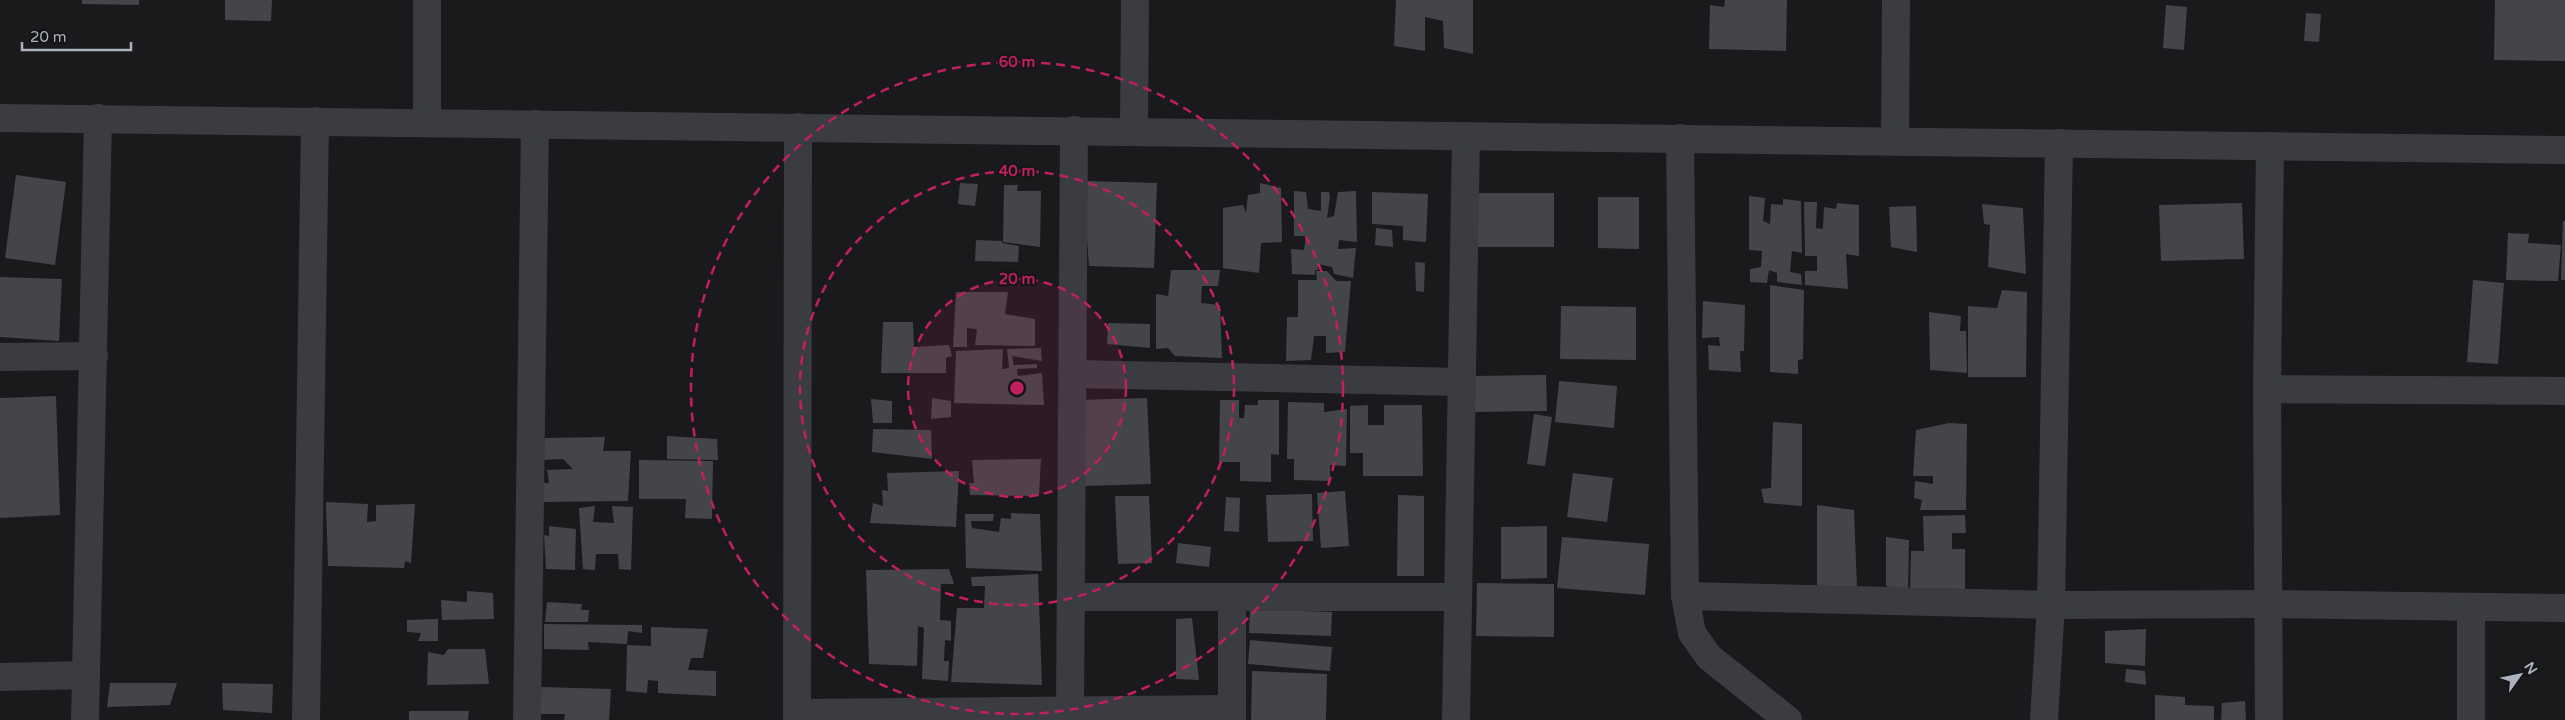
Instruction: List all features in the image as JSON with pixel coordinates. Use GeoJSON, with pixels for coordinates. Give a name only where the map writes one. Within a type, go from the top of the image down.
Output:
{"type":"FeatureCollection","features":[{"type":"Feature","properties":{"kind":"street"},"geometry":{"type":"LineString","coordinates":[[427,0],[427,122]]}},
{"type":"Feature","properties":{"kind":"street"},"geometry":{"type":"LineString","coordinates":[[1134,131],[1135,0]]}},
{"type":"Feature","properties":{"kind":"street"},"geometry":{"type":"LineString","coordinates":[[1895,141],[1896,0]]}},
{"type":"Feature","properties":{"kind":"street"},"geometry":{"type":"LineString","coordinates":[[0,118],[2565,150]]}},
{"type":"Feature","properties":{"kind":"street"},"geometry":{"type":"LineString","coordinates":[[85,720],[98,118]]}},
{"type":"Feature","properties":{"kind":"street"},"geometry":{"type":"LineString","coordinates":[[306,720],[315,121]]}},
{"type":"Feature","properties":{"kind":"street"},"geometry":{"type":"LineString","coordinates":[[527,720],[535,124]]}},
{"type":"Feature","properties":{"kind":"street"},"geometry":{"type":"LineString","coordinates":[[798,127],[797,716],[1070,710],[1232,714],[1232,597]]}},
{"type":"Feature","properties":{"kind":"street"},"geometry":{"type":"LineString","coordinates":[[1070,710],[1074,130]]}},
{"type":"Feature","properties":{"kind":"street"},"geometry":{"type":"LineString","coordinates":[[1456,720],[1466,136]]}},
{"type":"Feature","properties":{"kind":"street"},"geometry":{"type":"LineString","coordinates":[[1680,138],[1685,596],[1692,633],[1709,657],[1788,720]]}},
{"type":"Feature","properties":{"kind":"street"},"geometry":{"type":"LineString","coordinates":[[2044,720],[2051,604],[2059,143]]}},
{"type":"Feature","properties":{"kind":"street"},"geometry":{"type":"LineString","coordinates":[[2269,720],[2270,604],[2267,389],[2270,146]]}},
{"type":"Feature","properties":{"kind":"street"},"geometry":{"type":"LineString","coordinates":[[0,357],[94,356]]}},
{"type":"Feature","properties":{"kind":"street"},"geometry":{"type":"LineString","coordinates":[[1072,374],[1462,382]]}},
{"type":"Feature","properties":{"kind":"street"},"geometry":{"type":"LineString","coordinates":[[2267,389],[2565,391]]}},
{"type":"Feature","properties":{"kind":"street"},"geometry":{"type":"LineString","coordinates":[[1685,596],[2051,604],[2270,604],[2565,608]]}},
{"type":"Feature","properties":{"kind":"street"},"geometry":{"type":"LineString","coordinates":[[1071,597],[1458,597]]}},
{"type":"Feature","properties":{"kind":"street"},"geometry":{"type":"LineString","coordinates":[[2471,607],[2471,720]]}},
{"type":"Feature","properties":{"kind":"street"},"geometry":{"type":"LineString","coordinates":[[0,677],[86,675]]}},
{"type":"Feature","properties":{"kind":"building"},"geometry":{"type":"Polygon","coordinates":[[[82,0],[139,0],[139,5],[82,4],[82,0]]]}},
{"type":"Feature","properties":{"kind":"building"},"geometry":{"type":"Polygon","coordinates":[[[225,0],[272,0],[271,21],[225,20],[225,0]]]}},
{"type":"Feature","properties":{"kind":"building"},"geometry":{"type":"Polygon","coordinates":[[[1396,0],[1473,0],[1473,54],[1444,48],[1443,21],[1425,17],[1425,51],[1394,46],[1396,0]]]}},
{"type":"Feature","properties":{"kind":"building"},"geometry":{"type":"Polygon","coordinates":[[[1725,0],[1787,0],[1786,51],[1709,49],[1710,5],[1724,7],[1725,0]]]}},
{"type":"Feature","properties":{"kind":"building"},"geometry":{"type":"Polygon","coordinates":[[[2495,0],[2565,0],[2565,61],[2494,60],[2495,0]]]}},
{"type":"Feature","properties":{"kind":"building"},"geometry":{"type":"Polygon","coordinates":[[[2166,5],[2187,7],[2184,50],[2163,48],[2166,5]]]}},
{"type":"Feature","properties":{"kind":"building"},"geometry":{"type":"Polygon","coordinates":[[[2306,13],[2321,14],[2319,42],[2304,41],[2306,13]]]}},
{"type":"Feature","properties":{"kind":"building"},"geometry":{"type":"Polygon","coordinates":[[[16,175],[66,182],[55,265],[5,258],[16,175]]]}},
{"type":"Feature","properties":{"kind":"building"},"geometry":{"type":"Polygon","coordinates":[[[1087,181],[1157,183],[1154,268],[1089,266],[1087,181]]]}},
{"type":"Feature","properties":{"kind":"building"},"geometry":{"type":"Polygon","coordinates":[[[960,183],[978,184],[975,206],[958,204],[960,183]]]}},
{"type":"Feature","properties":{"kind":"building"},"geometry":{"type":"Polygon","coordinates":[[[1260,183],[1281,188],[1282,242],[1261,243],[1259,273],[1223,268],[1223,208],[1243,205],[1246,213],[1248,195],[1260,193],[1260,183]]]}},
{"type":"Feature","properties":{"kind":"building"},"geometry":{"type":"Polygon","coordinates":[[[1004,185],[1018,185],[1017,191],[1041,191],[1040,247],[1003,242],[1004,185]]]}},
{"type":"Feature","properties":{"kind":"building"},"geometry":{"type":"Polygon","coordinates":[[[1294,191],[1306,192],[1308,209],[1321,211],[1321,192],[1329,192],[1327,218],[1334,216],[1338,192],[1356,191],[1357,242],[1339,240],[1338,249],[1356,248],[1353,278],[1334,274],[1332,267],[1318,264],[1318,270],[1315,270],[1315,275],[1292,274],[1291,249],[1304,250],[1306,236],[1294,236],[1294,191]]]}},
{"type":"Feature","properties":{"kind":"building"},"geometry":{"type":"Polygon","coordinates":[[[1372,192],[1428,194],[1426,242],[1403,240],[1403,226],[1372,224],[1372,192]]]}},
{"type":"Feature","properties":{"kind":"building"},"geometry":{"type":"Polygon","coordinates":[[[1472,193],[1554,193],[1554,247],[1472,247],[1472,193]]]}},
{"type":"Feature","properties":{"kind":"building"},"geometry":{"type":"Polygon","coordinates":[[[1749,196],[1765,198],[1763,221],[1770,224],[1771,204],[1783,205],[1783,199],[1801,201],[1802,253],[1792,251],[1790,272],[1801,274],[1802,285],[1777,282],[1777,273],[1769,270],[1767,283],[1750,282],[1750,269],[1761,267],[1762,251],[1749,250],[1749,196]]]}},
{"type":"Feature","properties":{"kind":"building"},"geometry":{"type":"Polygon","coordinates":[[[1598,197],[1639,197],[1639,249],[1598,248],[1598,197]]]}},
{"type":"Feature","properties":{"kind":"building"},"geometry":{"type":"Polygon","coordinates":[[[1804,202],[1817,202],[1816,228],[1823,229],[1824,207],[1836,209],[1837,203],[1859,205],[1859,256],[1846,254],[1848,289],[1805,285],[1805,271],[1817,271],[1817,256],[1805,256],[1804,202]]]}},
{"type":"Feature","properties":{"kind":"building"},"geometry":{"type":"Polygon","coordinates":[[[2242,203],[2244,259],[2161,261],[2159,205],[2242,203]]]}},
{"type":"Feature","properties":{"kind":"building"},"geometry":{"type":"Polygon","coordinates":[[[1982,204],[2023,208],[2026,274],[1988,267],[1990,225],[1984,224],[1982,204]]]}},
{"type":"Feature","properties":{"kind":"building"},"geometry":{"type":"Polygon","coordinates":[[[1916,206],[1917,252],[1891,247],[1889,207],[1916,206]]]}},
{"type":"Feature","properties":{"kind":"building"},"geometry":{"type":"Polygon","coordinates":[[[2563,221],[2565,221],[2565,280],[2561,280],[2563,221]]]}},
{"type":"Feature","properties":{"kind":"building"},"geometry":{"type":"Polygon","coordinates":[[[1376,228],[1392,230],[1393,247],[1375,245],[1376,228]]]}},
{"type":"Feature","properties":{"kind":"building"},"geometry":{"type":"Polygon","coordinates":[[[2508,233],[2529,234],[2528,243],[2561,245],[2558,281],[2506,280],[2508,233]]]}},
{"type":"Feature","properties":{"kind":"building"},"geometry":{"type":"Polygon","coordinates":[[[976,240],[1002,241],[1002,243],[1019,246],[1018,262],[975,261],[976,240]]]}},
{"type":"Feature","properties":{"kind":"building"},"geometry":{"type":"Polygon","coordinates":[[[1415,262],[1425,263],[1424,292],[1416,291],[1415,262]]]}},
{"type":"Feature","properties":{"kind":"building"},"geometry":{"type":"Polygon","coordinates":[[[1171,270],[1220,270],[1218,286],[1202,286],[1201,303],[1220,305],[1222,358],[1175,356],[1168,348],[1156,349],[1156,294],[1168,296],[1171,270]]]}},
{"type":"Feature","properties":{"kind":"building"},"geometry":{"type":"Polygon","coordinates":[[[1316,271],[1327,271],[1336,281],[1351,281],[1345,352],[1326,353],[1326,336],[1314,336],[1311,360],[1286,361],[1287,317],[1298,317],[1298,280],[1317,280],[1316,271]]]}},
{"type":"Feature","properties":{"kind":"building"},"geometry":{"type":"Polygon","coordinates":[[[0,277],[62,279],[59,341],[0,337],[0,277]]]}},
{"type":"Feature","properties":{"kind":"building"},"geometry":{"type":"Polygon","coordinates":[[[2473,280],[2504,283],[2498,364],[2467,362],[2473,280]]]}},
{"type":"Feature","properties":{"kind":"building"},"geometry":{"type":"Polygon","coordinates":[[[1770,285],[1804,290],[1803,359],[1798,360],[1798,374],[1770,372],[1770,285]]]}},
{"type":"Feature","properties":{"kind":"building"},"geometry":{"type":"Polygon","coordinates":[[[2002,290],[2027,292],[2026,377],[1968,377],[1968,306],[1997,308],[2002,290]]]}},
{"type":"Feature","properties":{"kind":"building"},"geometry":{"type":"Polygon","coordinates":[[[956,292],[1008,292],[1005,314],[1035,319],[1035,346],[975,345],[977,329],[967,328],[967,347],[953,347],[956,292]]]}},
{"type":"Feature","properties":{"kind":"building"},"geometry":{"type":"Polygon","coordinates":[[[1703,301],[1745,305],[1744,351],[1740,351],[1741,372],[1709,370],[1708,345],[1720,346],[1719,337],[1702,338],[1703,301]]]}},
{"type":"Feature","properties":{"kind":"building"},"geometry":{"type":"Polygon","coordinates":[[[1561,306],[1636,307],[1636,360],[1560,359],[1561,306]]]}},
{"type":"Feature","properties":{"kind":"building"},"geometry":{"type":"Polygon","coordinates":[[[1929,312],[1961,316],[1960,331],[1966,331],[1967,373],[1930,370],[1929,312]]]}},
{"type":"Feature","properties":{"kind":"building"},"geometry":{"type":"Polygon","coordinates":[[[883,322],[913,322],[914,347],[949,345],[952,356],[946,358],[946,373],[881,373],[883,322]]]}},
{"type":"Feature","properties":{"kind":"building"},"geometry":{"type":"Polygon","coordinates":[[[1108,323],[1150,324],[1150,348],[1107,344],[1108,323]]]}},
{"type":"Feature","properties":{"kind":"building"},"geometry":{"type":"Polygon","coordinates":[[[1041,348],[1042,361],[1012,356],[1014,365],[1037,364],[1037,368],[1017,369],[1018,376],[1042,373],[1044,405],[954,403],[956,351],[1003,349],[1002,369],[1009,368],[1007,349],[1041,348]]]}},
{"type":"Feature","properties":{"kind":"building"},"geometry":{"type":"Polygon","coordinates":[[[1546,375],[1547,411],[1474,412],[1473,376],[1546,375]]]}},
{"type":"Feature","properties":{"kind":"building"},"geometry":{"type":"Polygon","coordinates":[[[1559,381],[1617,386],[1614,428],[1555,422],[1559,381]]]}},
{"type":"Feature","properties":{"kind":"building"},"geometry":{"type":"Polygon","coordinates":[[[56,396],[60,515],[0,518],[0,398],[56,396]]]}},
{"type":"Feature","properties":{"kind":"building"},"geometry":{"type":"Polygon","coordinates":[[[932,398],[951,401],[951,417],[931,419],[932,398]]]}},
{"type":"Feature","properties":{"kind":"building"},"geometry":{"type":"Polygon","coordinates":[[[1147,398],[1151,484],[1084,486],[1080,400],[1147,398]]]}},
{"type":"Feature","properties":{"kind":"building"},"geometry":{"type":"Polygon","coordinates":[[[871,399],[892,401],[892,423],[873,423],[871,399]]]}},
{"type":"Feature","properties":{"kind":"building"},"geometry":{"type":"Polygon","coordinates":[[[1220,400],[1239,400],[1239,418],[1244,418],[1245,405],[1258,405],[1258,400],[1279,400],[1279,455],[1271,454],[1271,482],[1240,481],[1240,462],[1219,462],[1220,400]]]}},
{"type":"Feature","properties":{"kind":"building"},"geometry":{"type":"Polygon","coordinates":[[[1288,402],[1324,403],[1324,412],[1347,409],[1346,466],[1330,465],[1330,481],[1294,480],[1294,459],[1287,459],[1288,402]]]}},
{"type":"Feature","properties":{"kind":"building"},"geometry":{"type":"Polygon","coordinates":[[[1368,405],[1368,425],[1384,425],[1384,405],[1422,405],[1423,476],[1363,476],[1363,453],[1350,453],[1350,406],[1368,405]]]}},
{"type":"Feature","properties":{"kind":"building"},"geometry":{"type":"Polygon","coordinates":[[[1534,414],[1552,417],[1545,466],[1527,464],[1534,414]]]}},
{"type":"Feature","properties":{"kind":"building"},"geometry":{"type":"Polygon","coordinates":[[[1773,422],[1802,424],[1802,506],[1764,503],[1761,489],[1771,488],[1773,422]]]}},
{"type":"Feature","properties":{"kind":"building"},"geometry":{"type":"Polygon","coordinates":[[[1949,423],[1967,424],[1966,510],[1920,510],[1922,500],[1914,498],[1915,481],[1933,484],[1933,476],[1913,476],[1916,430],[1949,423]]]}},
{"type":"Feature","properties":{"kind":"building"},"geometry":{"type":"Polygon","coordinates":[[[873,429],[931,430],[932,459],[872,452],[873,429]]]}},
{"type":"Feature","properties":{"kind":"building"},"geometry":{"type":"Polygon","coordinates":[[[667,436],[717,439],[718,460],[667,459],[667,436]]]}},
{"type":"Feature","properties":{"kind":"building"},"geometry":{"type":"Polygon","coordinates":[[[605,437],[603,451],[631,451],[628,501],[541,502],[541,483],[549,483],[547,470],[573,469],[563,459],[541,460],[545,438],[605,437]]]}},
{"type":"Feature","properties":{"kind":"building"},"geometry":{"type":"Polygon","coordinates":[[[1041,459],[1039,496],[970,495],[969,483],[974,483],[972,460],[1041,459]]]}},
{"type":"Feature","properties":{"kind":"building"},"geometry":{"type":"Polygon","coordinates":[[[639,460],[713,461],[712,519],[685,518],[686,499],[639,499],[639,460]]]}},
{"type":"Feature","properties":{"kind":"building"},"geometry":{"type":"Polygon","coordinates":[[[959,471],[956,527],[870,523],[873,503],[883,506],[882,490],[888,491],[887,473],[959,471]]]}},
{"type":"Feature","properties":{"kind":"building"},"geometry":{"type":"Polygon","coordinates":[[[1573,473],[1613,478],[1607,522],[1567,517],[1573,473]]]}},
{"type":"Feature","properties":{"kind":"building"},"geometry":{"type":"Polygon","coordinates":[[[1345,491],[1349,546],[1321,548],[1317,493],[1345,491]]]}},
{"type":"Feature","properties":{"kind":"building"},"geometry":{"type":"Polygon","coordinates":[[[1312,494],[1313,541],[1268,542],[1266,495],[1312,494]]]}},
{"type":"Feature","properties":{"kind":"building"},"geometry":{"type":"Polygon","coordinates":[[[1398,495],[1424,496],[1424,576],[1397,576],[1398,495]]]}},
{"type":"Feature","properties":{"kind":"building"},"geometry":{"type":"Polygon","coordinates":[[[1115,496],[1149,496],[1152,563],[1118,564],[1115,496]]]}},
{"type":"Feature","properties":{"kind":"building"},"geometry":{"type":"Polygon","coordinates":[[[1226,497],[1240,498],[1239,532],[1224,531],[1226,497]]]}},
{"type":"Feature","properties":{"kind":"building"},"geometry":{"type":"Polygon","coordinates":[[[326,502],[368,504],[367,522],[376,521],[376,505],[415,504],[411,563],[405,561],[404,568],[328,566],[326,502]]]}},
{"type":"Feature","properties":{"kind":"building"},"geometry":{"type":"Polygon","coordinates":[[[1817,505],[1854,510],[1857,589],[1817,588],[1817,505]]]}},
{"type":"Feature","properties":{"kind":"building"},"geometry":{"type":"Polygon","coordinates":[[[595,506],[593,522],[614,523],[612,506],[633,507],[631,570],[619,569],[618,554],[596,554],[595,570],[583,569],[579,508],[595,506]]]}},
{"type":"Feature","properties":{"kind":"building"},"geometry":{"type":"Polygon","coordinates":[[[1011,513],[1040,514],[1042,571],[966,568],[965,514],[994,514],[993,521],[971,521],[972,528],[999,532],[1001,518],[1011,519],[1011,513]]]}},
{"type":"Feature","properties":{"kind":"building"},"geometry":{"type":"Polygon","coordinates":[[[1965,515],[1966,533],[1952,533],[1952,549],[1965,549],[1965,595],[1910,595],[1911,551],[1924,551],[1923,516],[1965,515]]]}},
{"type":"Feature","properties":{"kind":"building"},"geometry":{"type":"Polygon","coordinates":[[[549,526],[576,529],[575,570],[546,569],[544,535],[549,536],[549,526]]]}},
{"type":"Feature","properties":{"kind":"building"},"geometry":{"type":"Polygon","coordinates":[[[1547,526],[1547,578],[1501,579],[1501,527],[1547,526]]]}},
{"type":"Feature","properties":{"kind":"building"},"geometry":{"type":"Polygon","coordinates":[[[1562,537],[1649,544],[1645,595],[1557,588],[1562,537]]]}},
{"type":"Feature","properties":{"kind":"building"},"geometry":{"type":"Polygon","coordinates":[[[1886,537],[1909,540],[1908,591],[1886,586],[1886,537]]]}},
{"type":"Feature","properties":{"kind":"building"},"geometry":{"type":"Polygon","coordinates":[[[1178,543],[1211,547],[1209,567],[1176,563],[1178,543]]]}},
{"type":"Feature","properties":{"kind":"building"},"geometry":{"type":"Polygon","coordinates":[[[949,569],[954,584],[941,584],[940,620],[951,621],[951,641],[945,640],[944,661],[949,661],[948,681],[922,679],[924,628],[918,626],[917,666],[869,664],[866,570],[949,569]]]}},
{"type":"Feature","properties":{"kind":"building"},"geometry":{"type":"Polygon","coordinates":[[[1038,574],[1042,685],[951,682],[957,608],[984,608],[985,586],[972,586],[971,577],[1038,574]]]}},
{"type":"Feature","properties":{"kind":"building"},"geometry":{"type":"Polygon","coordinates":[[[1477,583],[1554,584],[1554,637],[1476,636],[1477,583]]]}},
{"type":"Feature","properties":{"kind":"building"},"geometry":{"type":"Polygon","coordinates":[[[467,591],[493,593],[494,619],[442,620],[441,600],[467,602],[467,591]]]}},
{"type":"Feature","properties":{"kind":"building"},"geometry":{"type":"Polygon","coordinates":[[[547,602],[582,604],[581,610],[589,610],[588,622],[545,622],[547,602]]]}},
{"type":"Feature","properties":{"kind":"building"},"geometry":{"type":"Polygon","coordinates":[[[1250,609],[1332,612],[1331,636],[1249,633],[1250,609]]]}},
{"type":"Feature","properties":{"kind":"building"},"geometry":{"type":"Polygon","coordinates":[[[1192,618],[1199,680],[1176,679],[1176,619],[1192,618]]]}},
{"type":"Feature","properties":{"kind":"building"},"geometry":{"type":"Polygon","coordinates":[[[438,619],[438,641],[418,641],[421,633],[407,632],[407,620],[438,619]]]}},
{"type":"Feature","properties":{"kind":"building"},"geometry":{"type":"Polygon","coordinates":[[[544,624],[642,625],[642,633],[628,631],[627,644],[588,642],[589,650],[544,649],[544,624]]]}},
{"type":"Feature","properties":{"kind":"building"},"geometry":{"type":"Polygon","coordinates":[[[651,627],[708,629],[703,658],[691,658],[688,670],[716,671],[716,696],[658,693],[658,681],[648,680],[647,693],[626,691],[627,645],[651,646],[651,627]]]}},
{"type":"Feature","properties":{"kind":"building"},"geometry":{"type":"Polygon","coordinates":[[[2146,629],[2145,666],[2105,663],[2105,631],[2146,629]]]}},
{"type":"Feature","properties":{"kind":"building"},"geometry":{"type":"Polygon","coordinates":[[[1250,640],[1332,647],[1330,671],[1248,664],[1250,640]]]}},
{"type":"Feature","properties":{"kind":"building"},"geometry":{"type":"Polygon","coordinates":[[[448,649],[485,649],[489,684],[427,685],[428,652],[444,655],[448,649]]]}},
{"type":"Feature","properties":{"kind":"building"},"geometry":{"type":"Polygon","coordinates":[[[2126,669],[2145,671],[2146,685],[2125,682],[2126,669]]]}},
{"type":"Feature","properties":{"kind":"building"},"geometry":{"type":"Polygon","coordinates":[[[1252,671],[1327,674],[1326,720],[1251,720],[1252,671]]]}},
{"type":"Feature","properties":{"kind":"building"},"geometry":{"type":"Polygon","coordinates":[[[110,683],[177,683],[170,705],[107,707],[110,683]]]}},
{"type":"Feature","properties":{"kind":"building"},"geometry":{"type":"Polygon","coordinates":[[[222,683],[273,684],[272,713],[223,710],[222,683]]]}},
{"type":"Feature","properties":{"kind":"building"},"geometry":{"type":"Polygon","coordinates":[[[541,687],[611,689],[609,720],[564,720],[565,714],[539,714],[541,687]]]}},
{"type":"Feature","properties":{"kind":"building"},"geometry":{"type":"Polygon","coordinates":[[[2155,695],[2185,697],[2185,705],[2214,706],[2214,720],[2155,720],[2155,695]]]}},
{"type":"Feature","properties":{"kind":"building"},"geometry":{"type":"Polygon","coordinates":[[[2245,701],[2246,720],[2221,720],[2222,703],[2245,701]]]}},
{"type":"Feature","properties":{"kind":"building"},"geometry":{"type":"Polygon","coordinates":[[[409,711],[469,711],[468,720],[409,720],[409,711]]]}}]}
